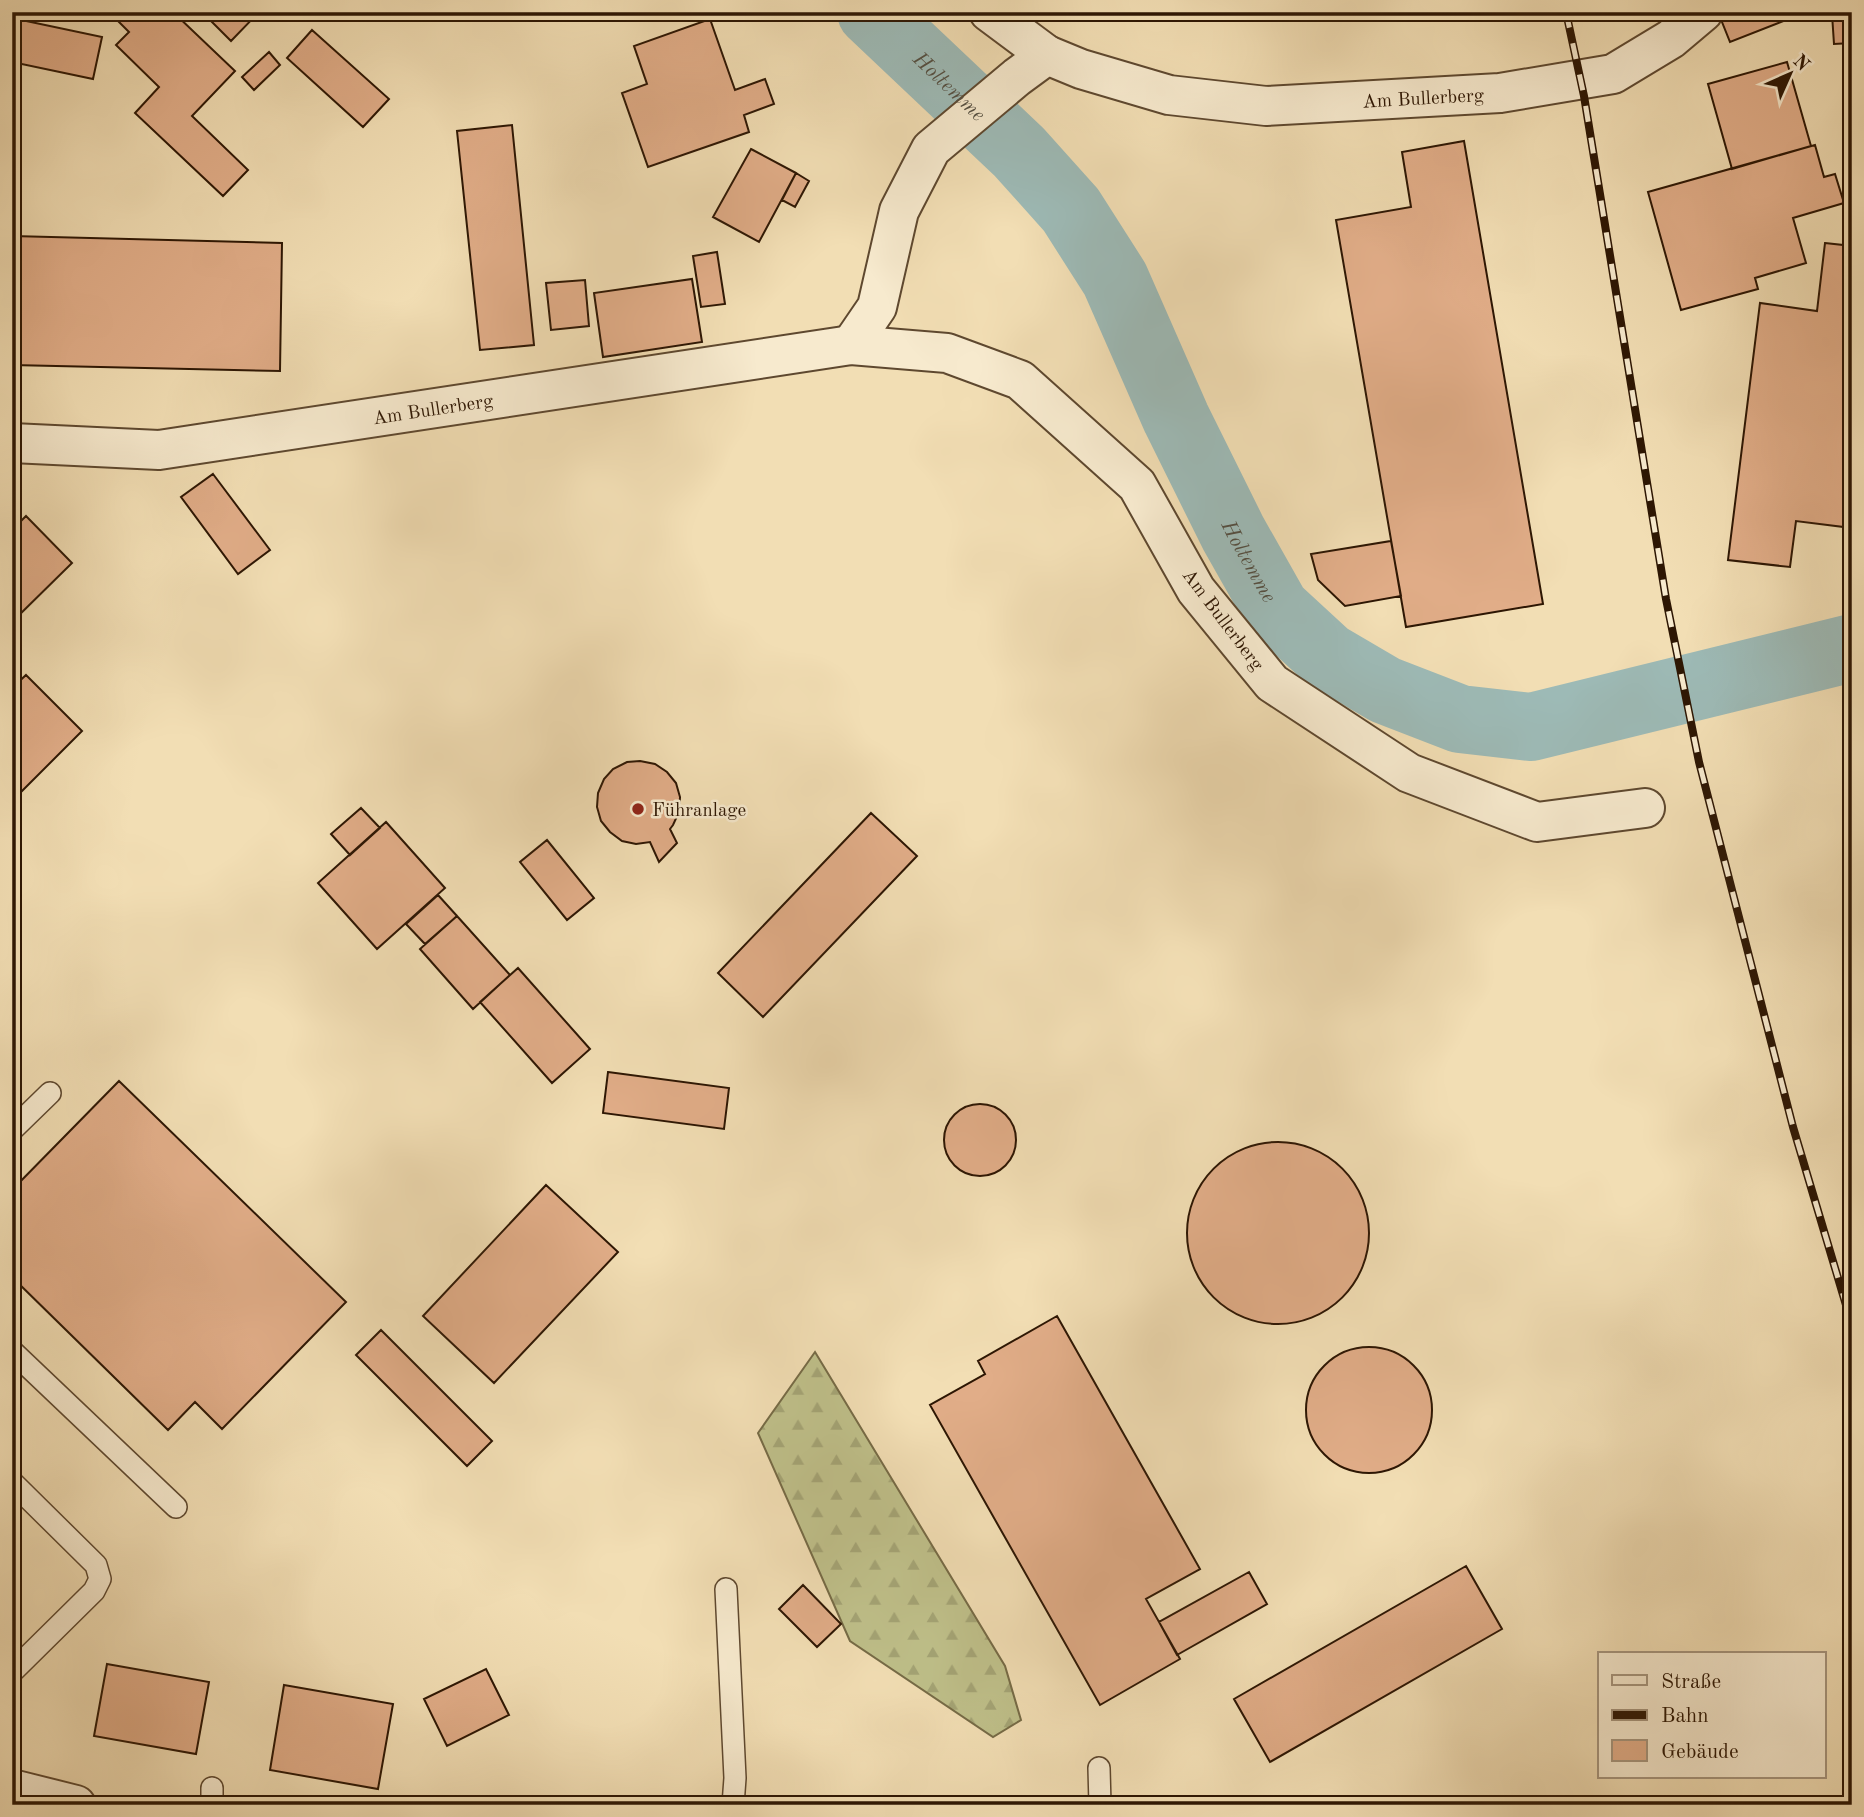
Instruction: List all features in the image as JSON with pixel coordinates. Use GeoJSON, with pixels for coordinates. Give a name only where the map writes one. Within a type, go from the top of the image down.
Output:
{"type":"FeatureCollection","features":[{"type":"Feature","properties":{"kind":"street","name":"Am Bullerberg"},"geometry":{"type":"LineString","coordinates":[[989,12],[1032,66],[1081,69],[1170,95],[1266,106],[1500,93],[1613,74],[1671,39],[1703,12]]}},
{"type":"Feature","properties":{"kind":"street"},"geometry":{"type":"LineString","coordinates":[[851,345],[877,307],[899,211],[932,149],[1032,66]]}},
{"type":"Feature","properties":{"kind":"street","name":"Am Bullerberg"},"geometry":{"type":"LineString","coordinates":[[12,443],[159,450],[851,345],[947,353],[1020,380],[1137,485],[1196,590],[1272,683],[1409,773],[1537,822],[1646,808]]}},
{"type":"Feature","properties":{"kind":"street"},"geometry":{"type":"LineString","coordinates":[[12,1789],[76,1805]]}},
{"type":"Feature","properties":{"kind":"lane"},"geometry":{"type":"LineString","coordinates":[[12,1130],[50,1093]]}},
{"type":"Feature","properties":{"kind":"lane"},"geometry":{"type":"LineString","coordinates":[[12,1351],[176,1507]]}},
{"type":"Feature","properties":{"kind":"lane"},"geometry":{"type":"LineString","coordinates":[[12,1482],[96,1565],[100,1578],[94,1591],[12,1672]]}},
{"type":"Feature","properties":{"kind":"lane"},"geometry":{"type":"LineString","coordinates":[[726,1589],[735,1778],[733,1805]]}},
{"type":"Feature","properties":{"kind":"lane"},"geometry":{"type":"LineString","coordinates":[[1099,1768],[1100,1805]]}},
{"type":"Feature","properties":{"kind":"green space"},"geometry":{"type":"Polygon","coordinates":[[[815,1352],[1005,1666],[1021,1720],[993,1737],[850,1641],[758,1433],[815,1352]]]}},
{"type":"Feature","properties":{"kind":"building"},"geometry":{"type":"Polygon","coordinates":[[[109,12],[173,12],[235,71],[192,116],[248,170],[223,196],[135,113],[159,87],[116,45],[129,32],[109,12]]]}},
{"type":"Feature","properties":{"kind":"building"},"geometry":{"type":"Polygon","coordinates":[[[202,12],[259,12],[231,41],[202,12]]]}},
{"type":"Feature","properties":{"kind":"building"},"geometry":{"type":"Polygon","coordinates":[[[1718,12],[1796,12],[1796,16],[1730,42],[1718,12]]]}},
{"type":"Feature","properties":{"kind":"building"},"geometry":{"type":"Polygon","coordinates":[[[1796,12],[1852,12],[1852,43],[1834,44],[1832,14],[1796,16],[1796,12]]]}},
{"type":"Feature","properties":{"kind":"building"},"geometry":{"type":"Polygon","coordinates":[[[12,18],[102,37],[93,79],[12,62],[12,18]]]}},
{"type":"Feature","properties":{"kind":"building"},"geometry":{"type":"Polygon","coordinates":[[[710,19],[735,90],[765,79],[774,104],[744,115],[749,132],[648,167],[622,93],[647,84],[634,46],[710,19]]]}},
{"type":"Feature","properties":{"kind":"building"},"geometry":{"type":"Polygon","coordinates":[[[312,30],[389,99],[363,127],[287,58],[312,30]]]}},
{"type":"Feature","properties":{"kind":"building"},"geometry":{"type":"Polygon","coordinates":[[[269,52],[280,65],[254,90],[242,77],[269,52]]]}},
{"type":"Feature","properties":{"kind":"building"},"geometry":{"type":"Polygon","coordinates":[[[1787,62],[1811,146],[1732,169],[1708,84],[1787,62]]]}},
{"type":"Feature","properties":{"kind":"building"},"geometry":{"type":"Polygon","coordinates":[[[512,125],[534,345],[480,350],[457,131],[512,125]]]}},
{"type":"Feature","properties":{"kind":"building"},"geometry":{"type":"Polygon","coordinates":[[[1464,141],[1543,604],[1406,627],[1336,220],[1411,207],[1402,152],[1464,141]]]}},
{"type":"Feature","properties":{"kind":"building"},"geometry":{"type":"Polygon","coordinates":[[[1815,145],[1824,177],[1835,174],[1844,203],[1793,218],[1806,263],[1755,278],[1758,289],[1681,310],[1648,192],[1815,145]]]}},
{"type":"Feature","properties":{"kind":"building"},"geometry":{"type":"Polygon","coordinates":[[[751,149],[796,173],[759,242],[713,217],[751,149]]]}},
{"type":"Feature","properties":{"kind":"building"},"geometry":{"type":"Polygon","coordinates":[[[796,173],[809,181],[795,207],[782,200],[796,173]]]}},
{"type":"Feature","properties":{"kind":"building"},"geometry":{"type":"Polygon","coordinates":[[[12,236],[282,243],[280,371],[12,365],[12,236]]]}},
{"type":"Feature","properties":{"kind":"building"},"geometry":{"type":"Polygon","coordinates":[[[1825,243],[1852,246],[1852,528],[1796,521],[1790,567],[1728,560],[1760,303],[1817,311],[1825,243]]]}},
{"type":"Feature","properties":{"kind":"building"},"geometry":{"type":"Polygon","coordinates":[[[717,252],[725,304],[701,307],[693,256],[717,252]]]}},
{"type":"Feature","properties":{"kind":"building"},"geometry":{"type":"Polygon","coordinates":[[[692,279],[702,342],[603,357],[594,293],[692,279]]]}},
{"type":"Feature","properties":{"kind":"building"},"geometry":{"type":"Polygon","coordinates":[[[585,280],[589,326],[551,330],[546,283],[585,280]]]}},
{"type":"Feature","properties":{"kind":"building"},"geometry":{"type":"Polygon","coordinates":[[[213,474],[270,550],[238,574],[181,497],[213,474]]]}},
{"type":"Feature","properties":{"kind":"building"},"geometry":{"type":"Polygon","coordinates":[[[26,516],[72,563],[12,622],[12,530],[26,516]]]}},
{"type":"Feature","properties":{"kind":"building"},"geometry":{"type":"Polygon","coordinates":[[[1391,541],[1401,596],[1345,606],[1318,580],[1311,554],[1391,541]]]}},
{"type":"Feature","properties":{"kind":"building"},"geometry":{"type":"Polygon","coordinates":[[[26,675],[82,731],[12,801],[12,688],[26,675]]]}},
{"type":"Feature","properties":{"kind":"building","name":"Führanlage"},"geometry":{"type":"Polygon","coordinates":[[[627,762],[655,764],[667,772],[676,783],[680,797],[679,812],[670,829],[677,843],[659,862],[650,842],[636,844],[622,841],[610,832],[601,821],[597,807],[598,793],[604,779],[613,769],[627,762]]]}},
{"type":"Feature","properties":{"kind":"building"},"geometry":{"type":"Polygon","coordinates":[[[361,808],[380,828],[350,855],[331,834],[361,808]]]}},
{"type":"Feature","properties":{"kind":"building"},"geometry":{"type":"Polygon","coordinates":[[[871,813],[917,856],[763,1017],[718,973],[871,813]]]}},
{"type":"Feature","properties":{"kind":"building"},"geometry":{"type":"Polygon","coordinates":[[[386,822],[445,888],[377,949],[318,883],[386,822]]]}},
{"type":"Feature","properties":{"kind":"building"},"geometry":{"type":"Polygon","coordinates":[[[547,840],[594,898],[567,920],[520,862],[547,840]]]}},
{"type":"Feature","properties":{"kind":"building"},"geometry":{"type":"Polygon","coordinates":[[[438,895],[457,916],[425,944],[406,924],[438,895]]]}},
{"type":"Feature","properties":{"kind":"building"},"geometry":{"type":"Polygon","coordinates":[[[457,916],[510,975],[473,1009],[420,949],[457,916]]]}},
{"type":"Feature","properties":{"kind":"building"},"geometry":{"type":"Polygon","coordinates":[[[518,968],[590,1049],[552,1083],[480,1002],[518,968]]]}},
{"type":"Feature","properties":{"kind":"building"},"geometry":{"type":"Polygon","coordinates":[[[608,1072],[729,1088],[724,1129],[603,1113],[608,1072]]]}},
{"type":"Feature","properties":{"kind":"building"},"geometry":{"type":"Polygon","coordinates":[[[119,1081],[346,1302],[222,1429],[195,1402],[168,1430],[12,1277],[12,1190],[119,1081]]]}},
{"type":"Feature","properties":{"kind":"building"},"geometry":{"type":"Polygon","coordinates":[[[980,1104],[1000,1110],[1010,1120],[1016,1140],[1010,1160],[1000,1170],[980,1176],[960,1170],[950,1160],[944,1140],[950,1120],[960,1110],[980,1104]]]}},
{"type":"Feature","properties":{"kind":"building"},"geometry":{"type":"Polygon","coordinates":[[[1278,1142],[1313,1149],[1342,1169],[1362,1198],[1369,1233],[1362,1268],[1342,1297],[1313,1317],[1278,1324],[1243,1317],[1214,1297],[1194,1268],[1187,1233],[1194,1198],[1214,1169],[1243,1149],[1278,1142]]]}},
{"type":"Feature","properties":{"kind":"building"},"geometry":{"type":"Polygon","coordinates":[[[546,1185],[618,1252],[494,1383],[423,1316],[546,1185]]]}},
{"type":"Feature","properties":{"kind":"building"},"geometry":{"type":"Polygon","coordinates":[[[1057,1316],[1200,1569],[1146,1599],[1180,1659],[1100,1705],[930,1405],[985,1374],[978,1361],[1057,1316]]]}},
{"type":"Feature","properties":{"kind":"building"},"geometry":{"type":"Polygon","coordinates":[[[381,1330],[492,1441],[467,1466],[356,1355],[381,1330]]]}},
{"type":"Feature","properties":{"kind":"building"},"geometry":{"type":"Polygon","coordinates":[[[1369,1347],[1393,1352],[1413,1366],[1427,1386],[1432,1410],[1427,1434],[1413,1454],[1393,1468],[1369,1473],[1345,1468],[1325,1454],[1311,1434],[1306,1410],[1311,1386],[1325,1366],[1345,1352],[1369,1347]]]}},
{"type":"Feature","properties":{"kind":"building"},"geometry":{"type":"Polygon","coordinates":[[[1466,1566],[1502,1629],[1270,1762],[1234,1699],[1466,1566]]]}},
{"type":"Feature","properties":{"kind":"building"},"geometry":{"type":"Polygon","coordinates":[[[1249,1572],[1267,1604],[1177,1655],[1159,1622],[1249,1572]]]}},
{"type":"Feature","properties":{"kind":"building"},"geometry":{"type":"Polygon","coordinates":[[[803,1585],[841,1624],[817,1647],[779,1609],[803,1585]]]}},
{"type":"Feature","properties":{"kind":"building"},"geometry":{"type":"Polygon","coordinates":[[[107,1664],[209,1682],[196,1754],[94,1736],[107,1664]]]}},
{"type":"Feature","properties":{"kind":"building"},"geometry":{"type":"Polygon","coordinates":[[[486,1669],[509,1715],[447,1746],[424,1699],[486,1669]]]}},
{"type":"Feature","properties":{"kind":"building"},"geometry":{"type":"Polygon","coordinates":[[[284,1685],[393,1704],[378,1789],[270,1770],[284,1685]]]}},
{"type":"Feature","properties":{"kind":"waterway","name":"Holtemme"},"geometry":{"type":"LineString","coordinates":[[871,12],[1019,152],[1071,210],[1115,279],[1176,418],[1233,533],[1276,609],[1327,656],[1385,690],[1460,719],[1531,727],[1852,648]]}},
{"type":"Feature","properties":{"kind":"railway"},"geometry":{"type":"LineString","coordinates":[[1566,12],[1584,96],[1666,599],[1699,762],[1793,1127],[1852,1325]]}},
{"type":"Feature","properties":{"kind":"place","name":"Führanlage"},"geometry":{"type":"Point","coordinates":[638,809]}}]}
